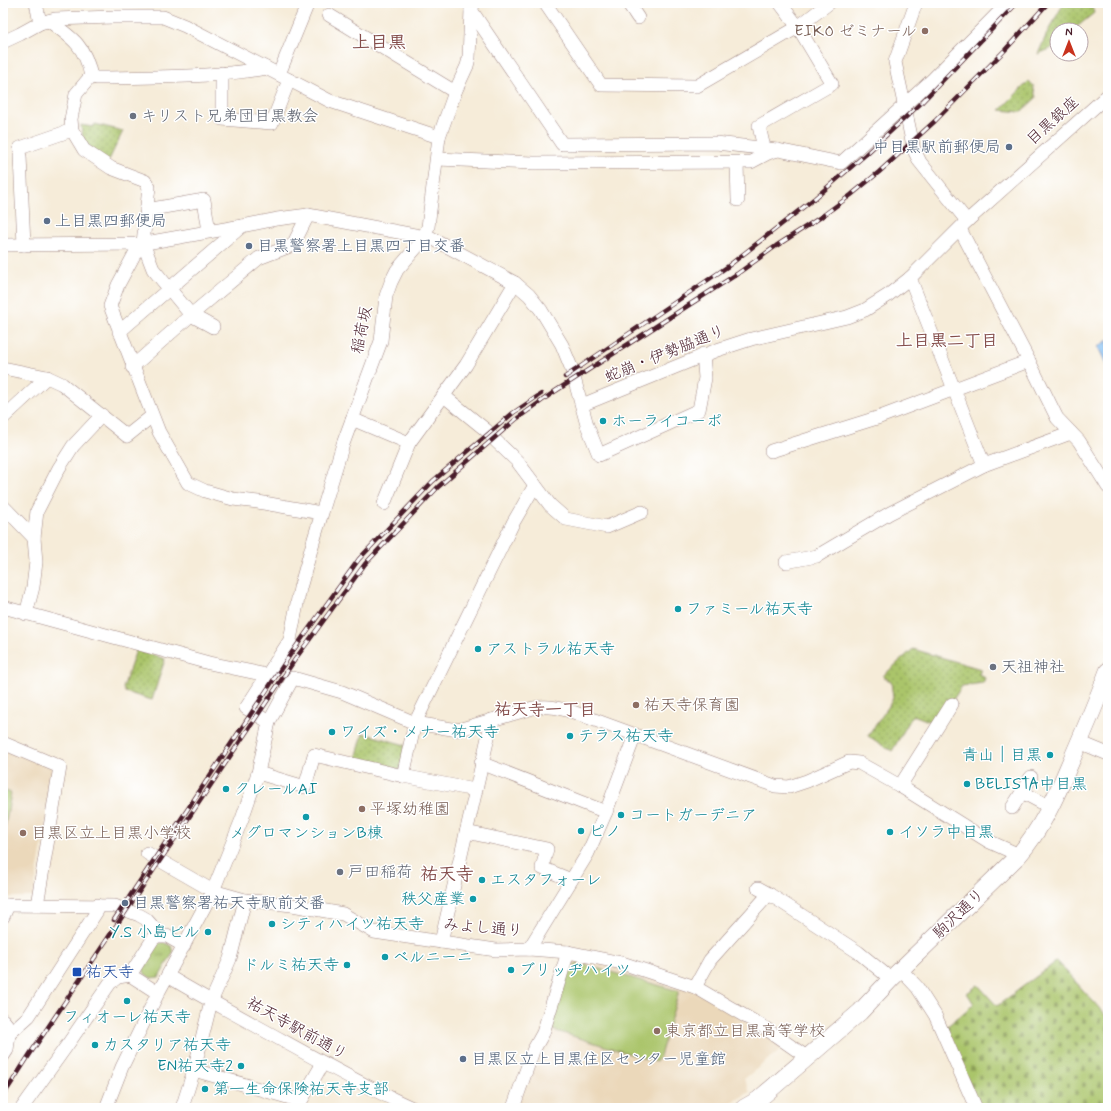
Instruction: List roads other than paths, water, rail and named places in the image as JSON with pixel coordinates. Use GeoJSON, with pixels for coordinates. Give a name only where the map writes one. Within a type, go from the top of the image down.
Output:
{"type":"FeatureCollection","features":[{"type":"Feature","properties":{"kind":"main road","name":"駒沢通り"},"geometry":{"type":"LineString","coordinates":[[744,1108],[758,1100],[860,1012],[896,974],[1019,855],[1037,833],[1050,807],[1107,677]]}},
{"type":"Feature","properties":{"kind":"street"},"geometry":{"type":"LineString","coordinates":[[36,3],[44,22],[70,36],[82,50],[89,66],[91,76]]}},
{"type":"Feature","properties":{"kind":"street"},"geometry":{"type":"LineString","coordinates":[[222,73],[222,118],[272,123],[284,77],[308,3]]}},
{"type":"Feature","properties":{"kind":"street"},"geometry":{"type":"LineString","coordinates":[[545,3],[601,85],[697,86],[798,27],[829,3]]}},
{"type":"Feature","properties":{"kind":"street"},"geometry":{"type":"LineString","coordinates":[[628,3],[638,18]]}},
{"type":"Feature","properties":{"kind":"street"},"geometry":{"type":"LineString","coordinates":[[764,148],[759,126],[832,84],[798,27],[780,3]]}},
{"type":"Feature","properties":{"kind":"street"},"geometry":{"type":"LineString","coordinates":[[916,3],[895,62],[914,150],[960,229],[1057,418],[1079,441],[1107,483]]}},
{"type":"Feature","properties":{"kind":"street"},"geometry":{"type":"LineString","coordinates":[[472,7],[562,144],[735,144],[778,150],[841,163],[932,80],[1008,3]]}},
{"type":"Feature","properties":{"kind":"street"},"geometry":{"type":"LineString","coordinates":[[425,236],[439,137],[455,92],[468,66],[472,7]]}},
{"type":"Feature","properties":{"kind":"street"},"geometry":{"type":"LineString","coordinates":[[329,15],[455,92]]}},
{"type":"Feature","properties":{"kind":"street"},"geometry":{"type":"LineString","coordinates":[[3,42],[44,22],[55,19],[163,17],[185,26],[330,102],[439,137]]}},
{"type":"Feature","properties":{"kind":"street"},"geometry":{"type":"LineString","coordinates":[[91,76],[96,78],[189,76],[246,72],[266,68]]}},
{"type":"Feature","properties":{"kind":"street"},"geometry":{"type":"LineString","coordinates":[[91,76],[76,94],[71,119],[72,130],[84,150],[110,168],[145,181],[149,187],[142,243],[118,285],[110,306],[152,416],[170,453],[191,485],[214,494],[233,499],[322,513]]}},
{"type":"Feature","properties":{"kind":"street","name":"目黒銀座"},"geometry":{"type":"LineString","coordinates":[[960,229],[1108,95]]}},
{"type":"Feature","properties":{"kind":"street"},"geometry":{"type":"LineString","coordinates":[[24,245],[20,152],[72,130]]}},
{"type":"Feature","properties":{"kind":"street"},"geometry":{"type":"LineString","coordinates":[[437,159],[533,163],[737,163],[751,162],[768,153],[778,150]]}},
{"type":"Feature","properties":{"kind":"street"},"geometry":{"type":"LineString","coordinates":[[737,163],[738,200]]}},
{"type":"Feature","properties":{"kind":"street"},"geometry":{"type":"LineString","coordinates":[[146,210],[204,200],[209,231]]}},
{"type":"Feature","properties":{"kind":"street"},"geometry":{"type":"LineString","coordinates":[[3,245],[142,243],[277,219],[308,215],[425,236],[516,283],[533,300],[562,345],[571,367],[587,425],[599,455],[700,410],[705,378],[703,354]]}},
{"type":"Feature","properties":{"kind":"street"},"geometry":{"type":"LineString","coordinates":[[132,366],[259,258],[293,246],[308,215]]}},
{"type":"Feature","properties":{"kind":"street"},"geometry":{"type":"LineString","coordinates":[[119,332],[242,226]]}},
{"type":"Feature","properties":{"kind":"street","name":"蛇崩・伊勢脇通り"},"geometry":{"type":"LineString","coordinates":[[582,405],[631,386],[703,354],[751,339],[847,317],[865,310],[887,296],[910,278],[960,229]]}},
{"type":"Feature","properties":{"kind":"street","name":"稲荷坂"},"geometry":{"type":"LineString","coordinates":[[267,675],[290,640],[300,588],[322,513],[352,419],[381,341],[386,296],[391,282],[397,270],[425,236]]}},
{"type":"Feature","properties":{"kind":"street"},"geometry":{"type":"LineString","coordinates":[[142,243],[153,269],[168,289],[191,315],[213,327]]}},
{"type":"Feature","properties":{"kind":"street"},"geometry":{"type":"LineString","coordinates":[[910,278],[984,465]]}},
{"type":"Feature","properties":{"kind":"street"},"geometry":{"type":"LineString","coordinates":[[384,504],[409,443],[466,364],[516,283]]}},
{"type":"Feature","properties":{"kind":"street"},"geometry":{"type":"LineString","coordinates":[[771,452],[880,417],[1029,361]]}},
{"type":"Feature","properties":{"kind":"street"},"geometry":{"type":"LineString","coordinates":[[3,368],[47,377],[62,384],[128,436],[152,416]]}},
{"type":"Feature","properties":{"kind":"street"},"geometry":{"type":"LineString","coordinates":[[3,418],[47,377]]}},
{"type":"Feature","properties":{"kind":"street"},"geometry":{"type":"LineString","coordinates":[[444,396],[486,430],[516,461],[550,505],[566,519],[608,527],[642,512]]}},
{"type":"Feature","properties":{"kind":"street"},"geometry":{"type":"LineString","coordinates":[[26,614],[33,587],[36,562],[34,538],[37,511],[59,468],[73,446],[102,415]]}},
{"type":"Feature","properties":{"kind":"street"},"geometry":{"type":"LineString","coordinates":[[352,419],[409,443]]}},
{"type":"Feature","properties":{"kind":"street"},"geometry":{"type":"LineString","coordinates":[[786,562],[817,556],[890,513],[984,465],[1071,433]]}},
{"type":"Feature","properties":{"kind":"street"},"geometry":{"type":"LineString","coordinates":[[403,776],[415,723],[513,523],[535,484]]}},
{"type":"Feature","properties":{"kind":"street"},"geometry":{"type":"LineString","coordinates":[[3,506],[34,538]]}},
{"type":"Feature","properties":{"kind":"street"},"geometry":{"type":"LineString","coordinates":[[3,607],[209,663],[267,675],[246,708],[269,722]]}},
{"type":"Feature","properties":{"kind":"street"},"geometry":{"type":"LineString","coordinates":[[106,1108],[122,1066],[158,994],[213,891],[242,819],[258,773],[269,722],[293,678],[335,690],[415,723],[458,730],[534,708],[545,706],[555,707],[573,712],[775,786],[789,787],[849,762],[859,763],[900,786],[988,841],[1019,855]]}},
{"type":"Feature","properties":{"kind":"street"},"geometry":{"type":"LineString","coordinates":[[900,786],[952,704]]}},
{"type":"Feature","properties":{"kind":"street"},"geometry":{"type":"LineString","coordinates":[[441,942],[492,720]]}},
{"type":"Feature","properties":{"kind":"street"},"geometry":{"type":"LineString","coordinates":[[529,949],[588,853],[606,812],[635,735]]}},
{"type":"Feature","properties":{"kind":"street"},"geometry":{"type":"LineString","coordinates":[[1079,742],[1108,754]]}},
{"type":"Feature","properties":{"kind":"street"},"geometry":{"type":"LineString","coordinates":[[3,743],[60,767],[37,905]]}},
{"type":"Feature","properties":{"kind":"street"},"geometry":{"type":"LineString","coordinates":[[258,773],[305,787],[314,755],[403,776],[475,790]]}},
{"type":"Feature","properties":{"kind":"street"},"geometry":{"type":"LineString","coordinates":[[481,763],[606,812]]}},
{"type":"Feature","properties":{"kind":"street"},"geometry":{"type":"LineString","coordinates":[[1012,808],[1031,777]]}},
{"type":"Feature","properties":{"kind":"street"},"geometry":{"type":"LineString","coordinates":[[1022,792],[1050,807]]}},
{"type":"Feature","properties":{"kind":"street"},"geometry":{"type":"LineString","coordinates":[[466,832],[547,850],[542,868],[571,880]]}},
{"type":"Feature","properties":{"kind":"street","name":"みよし通り"},"geometry":{"type":"LineString","coordinates":[[147,853],[213,891],[245,900],[292,905],[343,914],[374,932],[496,950],[529,949],[568,952],[622,963],[695,986],[762,1026],[808,1058]]}},
{"type":"Feature","properties":{"kind":"street"},"geometry":{"type":"LineString","coordinates":[[758,888],[858,952],[917,987],[935,1015],[976,1108]]}},
{"type":"Feature","properties":{"kind":"street"},"geometry":{"type":"LineString","coordinates":[[695,986],[710,960],[769,894]]}},
{"type":"Feature","properties":{"kind":"street"},"geometry":{"type":"LineString","coordinates":[[182,1108],[194,1070],[211,1002],[230,959],[245,900]]}},
{"type":"Feature","properties":{"kind":"street"},"geometry":{"type":"LineString","coordinates":[[4,909],[37,905],[115,906],[146,919],[154,928],[157,936]]}},
{"type":"Feature","properties":{"kind":"street"},"geometry":{"type":"LineString","coordinates":[[3,1056],[7,1050],[9,1034],[29,1016],[97,911],[97,905]]}},
{"type":"Feature","properties":{"kind":"street"},"geometry":{"type":"LineString","coordinates":[[130,975],[153,939],[157,936],[167,936],[184,946]]}},
{"type":"Feature","properties":{"kind":"street"},"geometry":{"type":"LineString","coordinates":[[513,1108],[533,1051],[543,1033],[568,952]]}},
{"type":"Feature","properties":{"kind":"street"},"geometry":{"type":"LineString","coordinates":[[22,1108],[110,983],[118,977],[130,975],[158,994]]}},
{"type":"Feature","properties":{"kind":"street","name":"祐天寺駅前通り"},"geometry":{"type":"LineString","coordinates":[[168,976],[211,1002],[323,1063],[379,1093],[412,1108]]}},
{"type":"Feature","properties":{"kind":"street"},"geometry":{"type":"LineString","coordinates":[[3,1020],[12,1031]]}},
{"type":"Feature","properties":{"kind":"street"},"geometry":{"type":"LineString","coordinates":[[194,1070],[301,1101],[323,1063]]}},
{"type":"Feature","properties":{"kind":"water"},"geometry":{"type":"Polygon","coordinates":[[[1108,340],[1108,368],[1098,347],[1108,340]]]}},
{"type":"Feature","properties":{"kind":"railway"},"geometry":{"type":"LineString","coordinates":[[565,377],[727,267],[815,198],[865,155],[921,103],[1017,3]]}},
{"type":"Feature","properties":{"kind":"railway"},"geometry":{"type":"LineString","coordinates":[[3,1096],[296,658],[365,564],[438,487],[515,420],[554,392],[737,274],[851,195],[879,172],[935,121],[1005,50],[1048,3]]}},
{"type":"Feature","properties":{"kind":"railway"},"geometry":{"type":"LineString","coordinates":[[114,920],[290,655],[359,559],[433,481],[513,413],[541,394]]}},
{"type":"Feature","properties":{"kind":"place","name":"EIKO ゼミナール"},"geometry":{"type":"Point","coordinates":[925,31]}},
{"type":"Feature","properties":{"kind":"place","name":"キリスト兄弟団目黒教会"},"geometry":{"type":"Point","coordinates":[133,116]}},
{"type":"Feature","properties":{"kind":"place","name":"中目黒駅前郵便局"},"geometry":{"type":"Point","coordinates":[1009,147]}},
{"type":"Feature","properties":{"kind":"place","name":"上目黒四郵便局"},"geometry":{"type":"Point","coordinates":[47,221]}},
{"type":"Feature","properties":{"kind":"place","name":"目黒警察署上目黒四丁目交番"},"geometry":{"type":"Point","coordinates":[249,246]}},
{"type":"Feature","properties":{"kind":"place","name":"ホーライコーポ"},"geometry":{"type":"Point","coordinates":[603,421]}},
{"type":"Feature","properties":{"kind":"place","name":"ファミール祐天寺"},"geometry":{"type":"Point","coordinates":[678,609]}},
{"type":"Feature","properties":{"kind":"place","name":"アストラル祐天寺"},"geometry":{"type":"Point","coordinates":[478,649]}},
{"type":"Feature","properties":{"kind":"place","name":"天祖神社"},"geometry":{"type":"Point","coordinates":[993,667]}},
{"type":"Feature","properties":{"kind":"place","name":"祐天寺保育園"},"geometry":{"type":"Point","coordinates":[636,705]}},
{"type":"Feature","properties":{"kind":"place","name":"ワイズ・メナー祐天寺"},"geometry":{"type":"Point","coordinates":[332,732]}},
{"type":"Feature","properties":{"kind":"place","name":"テラス祐天寺"},"geometry":{"type":"Point","coordinates":[570,736]}},
{"type":"Feature","properties":{"kind":"place","name":"青山｜目黒"},"geometry":{"type":"Point","coordinates":[1050,755]}},
{"type":"Feature","properties":{"kind":"place","name":"BELISTA中目黒"},"geometry":{"type":"Point","coordinates":[967,784]}},
{"type":"Feature","properties":{"kind":"place","name":"クレールAI"},"geometry":{"type":"Point","coordinates":[226,789]}},
{"type":"Feature","properties":{"kind":"place","name":"平塚幼稚園"},"geometry":{"type":"Point","coordinates":[362,809]}},
{"type":"Feature","properties":{"kind":"place","name":"コートガーデニア"},"geometry":{"type":"Point","coordinates":[621,815]}},
{"type":"Feature","properties":{"kind":"place","name":"メグロマンションB棟"},"geometry":{"type":"Point","coordinates":[306,817]}},
{"type":"Feature","properties":{"kind":"place","name":"ピノ"},"geometry":{"type":"Point","coordinates":[581,831]}},
{"type":"Feature","properties":{"kind":"place","name":"イソラ中目黒"},"geometry":{"type":"Point","coordinates":[890,832]}},
{"type":"Feature","properties":{"kind":"place","name":"目黒区立上目黒小学校"},"geometry":{"type":"Point","coordinates":[23,833]}},
{"type":"Feature","properties":{"kind":"place","name":"戸田稲荷"},"geometry":{"type":"Point","coordinates":[340,872]}},
{"type":"Feature","properties":{"kind":"place","name":"エスタフォーレ"},"geometry":{"type":"Point","coordinates":[482,880]}},
{"type":"Feature","properties":{"kind":"place","name":"秩父産業"},"geometry":{"type":"Point","coordinates":[473,899]}},
{"type":"Feature","properties":{"kind":"place","name":"目黒警察署祐天寺駅前交番"},"geometry":{"type":"Point","coordinates":[125,903]}},
{"type":"Feature","properties":{"kind":"place","name":"シティハイツ祐天寺"},"geometry":{"type":"Point","coordinates":[272,924]}},
{"type":"Feature","properties":{"kind":"place","name":"Y.S 小島ビル"},"geometry":{"type":"Point","coordinates":[208,932]}},
{"type":"Feature","properties":{"kind":"place","name":"ベルニーニ"},"geometry":{"type":"Point","coordinates":[385,957]}},
{"type":"Feature","properties":{"kind":"place","name":"ドルミ祐天寺"},"geometry":{"type":"Point","coordinates":[347,965]}},
{"type":"Feature","properties":{"kind":"place","name":"ブリッヂハイツ"},"geometry":{"type":"Point","coordinates":[511,970]}},
{"type":"Feature","properties":{"kind":"place","name":"祐天寺"},"geometry":{"type":"Point","coordinates":[77,972]}},
{"type":"Feature","properties":{"kind":"place","name":"フィオーレ祐天寺"},"geometry":{"type":"Point","coordinates":[127,1001]}},
{"type":"Feature","properties":{"kind":"place","name":"東京都立目黒高等学校"},"geometry":{"type":"Point","coordinates":[657,1031]}},
{"type":"Feature","properties":{"kind":"place","name":"カスタリア祐天寺"},"geometry":{"type":"Point","coordinates":[95,1045]}},
{"type":"Feature","properties":{"kind":"place","name":"目黒区立上目黒住区センター児童館"},"geometry":{"type":"Point","coordinates":[463,1059]}},
{"type":"Feature","properties":{"kind":"place","name":"EN祐天寺2"},"geometry":{"type":"Point","coordinates":[241,1066]}},
{"type":"Feature","properties":{"kind":"place","name":"第一生命保険祐天寺支部"},"geometry":{"type":"Point","coordinates":[205,1089]}},
{"type":"Feature","properties":{"kind":"district","name":"上目黒"},"geometry":{"type":"Point","coordinates":[379,43]}},
{"type":"Feature","properties":{"kind":"district","name":"上目黒二丁目"},"geometry":{"type":"Point","coordinates":[947,341]}},
{"type":"Feature","properties":{"kind":"district","name":"祐天寺一丁目"},"geometry":{"type":"Point","coordinates":[545,710]}},
{"type":"Feature","properties":{"kind":"district","name":"祐天寺"},"geometry":{"type":"Point","coordinates":[447,875]}}]}
